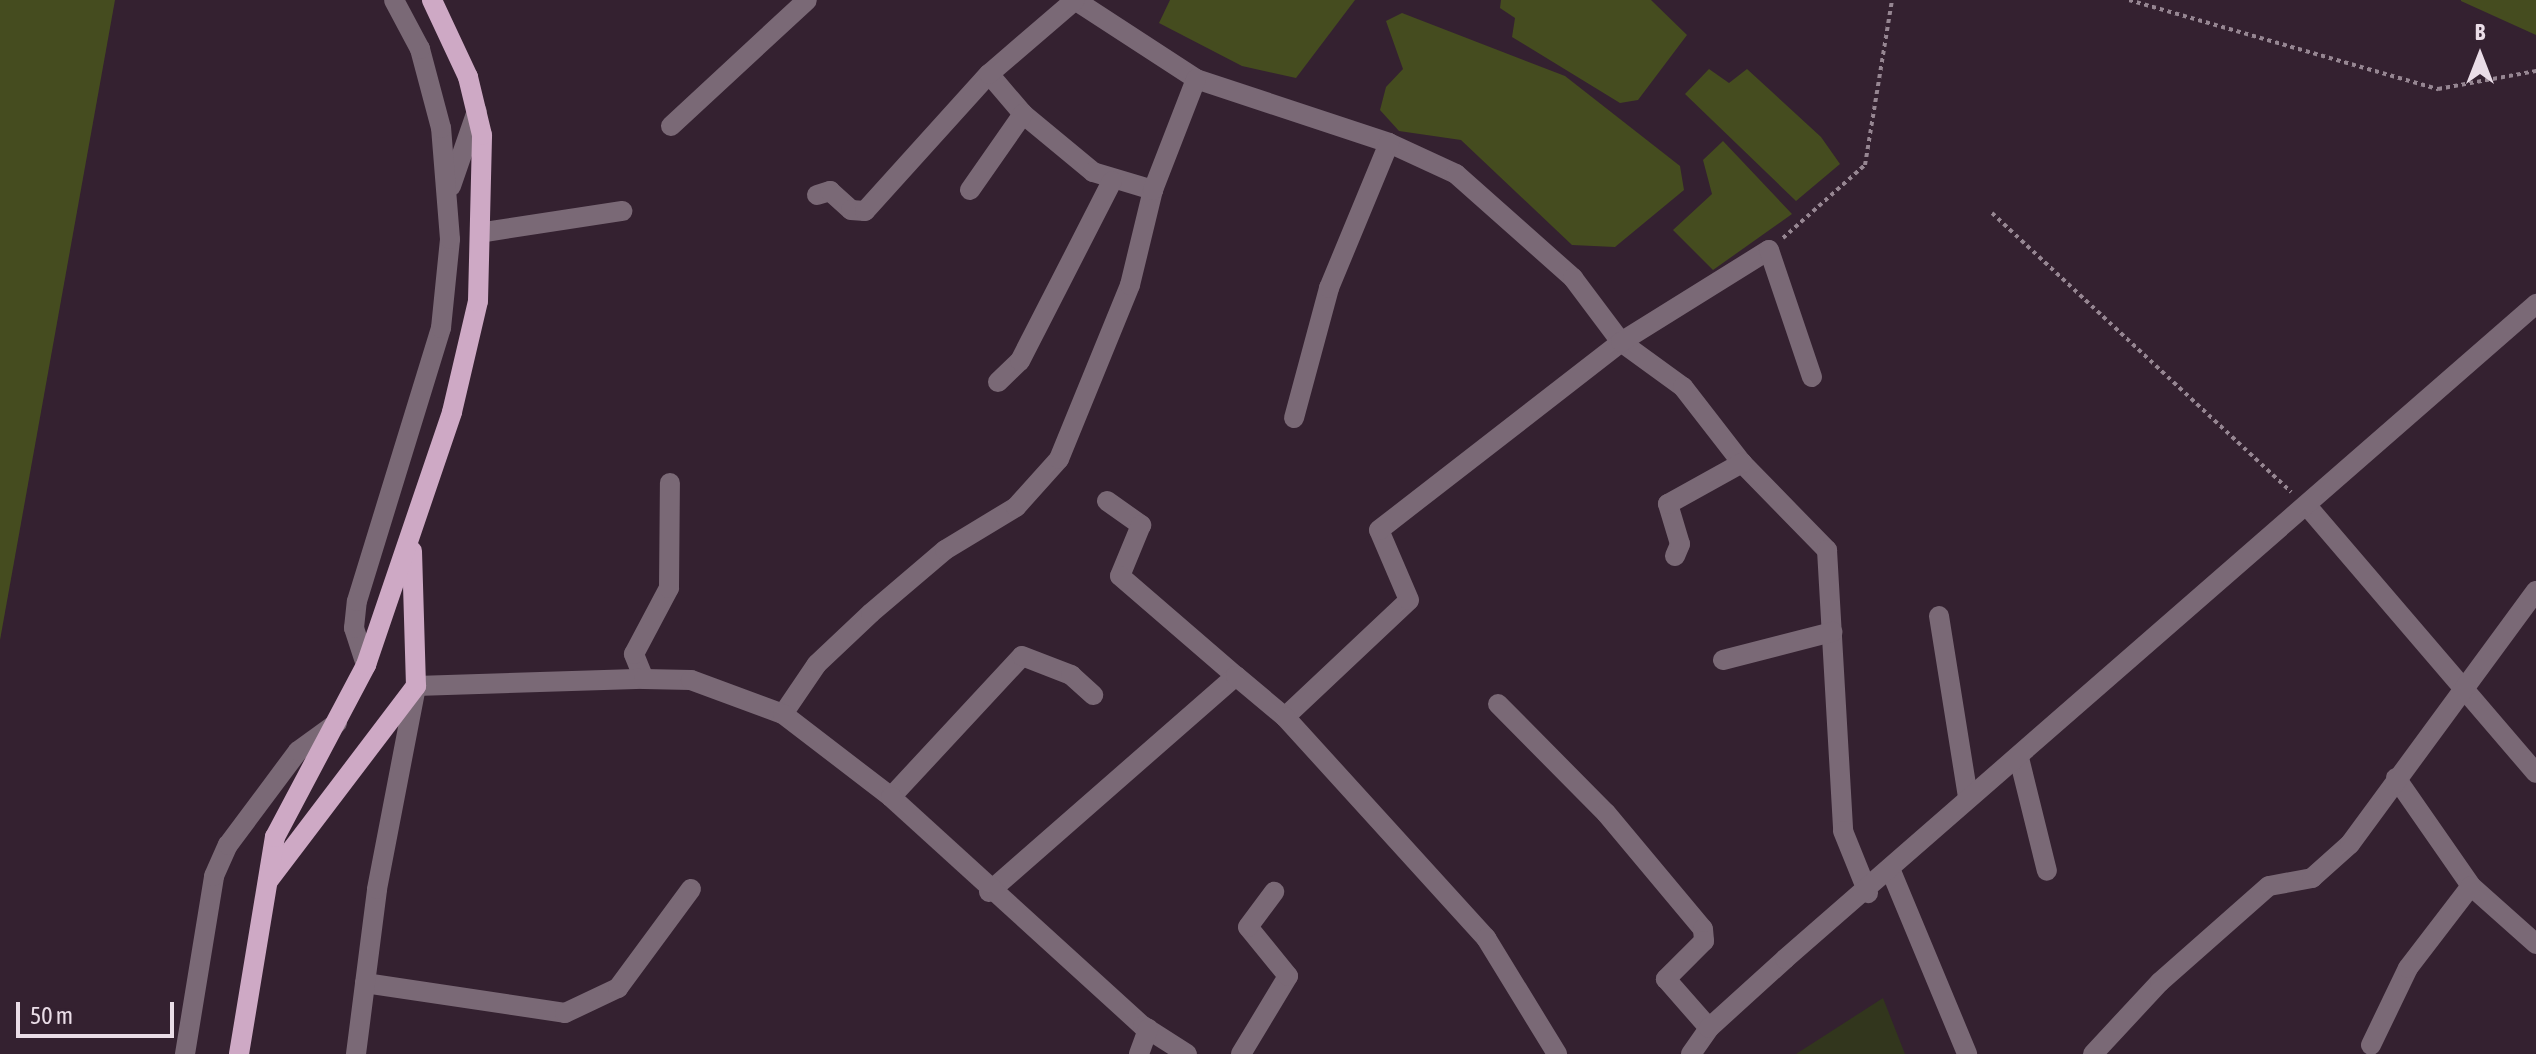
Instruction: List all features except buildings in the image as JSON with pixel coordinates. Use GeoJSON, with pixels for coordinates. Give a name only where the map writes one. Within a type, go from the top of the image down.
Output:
{"type":"FeatureCollection","features":[{"type":"Feature","properties":{"kind":"main road"},"geometry":{"type":"LineString","coordinates":[[239,1054],[263,888],[275,837],[366,665],[411,536],[452,412],[485,232],[477,111],[432,0]]}},
{"type":"Feature","properties":{"kind":"main road"},"geometry":{"type":"LineString","coordinates":[[263,888],[416,686],[411,536]]}},
{"type":"Feature","properties":{"kind":"street"},"geometry":{"type":"LineString","coordinates":[[394,0],[420,49],[450,190]]}},
{"type":"Feature","properties":{"kind":"street"},"geometry":{"type":"LineString","coordinates":[[671,126],[807,0]]}},
{"type":"Feature","properties":{"kind":"street"},"geometry":{"type":"LineString","coordinates":[[817,195],[830,191],[851,210],[865,211],[989,74],[1075,0],[1196,79],[1389,143],[1477,192],[1573,278],[1621,342],[1683,387],[1742,463],[1827,550],[1843,831],[1868,893]]}},
{"type":"Feature","properties":{"kind":"street"},"geometry":{"type":"LineString","coordinates":[[989,74],[1023,114],[1112,181],[1153,190]]}},
{"type":"Feature","properties":{"kind":"street"},"geometry":{"type":"LineString","coordinates":[[783,714],[817,664],[871,613],[955,542],[1016,507],[1059,459],[1130,285],[1153,190],[1196,79]]}},
{"type":"Feature","properties":{"kind":"street"},"geometry":{"type":"LineString","coordinates":[[366,665],[354,628],[357,601],[441,328],[450,190],[477,111]]}},
{"type":"Feature","properties":{"kind":"street"},"geometry":{"type":"LineString","coordinates":[[970,190],[1023,114]]}},
{"type":"Feature","properties":{"kind":"street"},"geometry":{"type":"LineString","coordinates":[[1294,418],[1329,288],[1389,143]]}},
{"type":"Feature","properties":{"kind":"street"},"geometry":{"type":"LineString","coordinates":[[998,382],[1020,361],[1112,181]]}},
{"type":"Feature","properties":{"kind":"street"},"geometry":{"type":"LineString","coordinates":[[485,232],[622,211]]}},
{"type":"Feature","properties":{"kind":"street"},"geometry":{"type":"LineString","coordinates":[[1285,717],[1409,600],[1379,530],[1621,342],[1769,250],[1812,377]]}},
{"type":"Feature","properties":{"kind":"street"},"geometry":{"type":"LineString","coordinates":[[1691,1054],[1709,1028],[1868,893],[1968,798],[2019,758],[2308,507],[2536,304]]}},
{"type":"Feature","properties":{"kind":"street"},"geometry":{"type":"LineString","coordinates":[[1675,556],[1680,544],[1668,504],[1742,463]]}},
{"type":"Feature","properties":{"kind":"street"},"geometry":{"type":"LineString","coordinates":[[644,679],[634,654],[669,588],[670,483]]}},
{"type":"Feature","properties":{"kind":"street"},"geometry":{"type":"LineString","coordinates":[[1107,501],[1141,525],[1120,576],[1285,717],[1486,938],[1557,1054]]}},
{"type":"Feature","properties":{"kind":"street"},"geometry":{"type":"LineString","coordinates":[[2308,507],[2536,773]]}},
{"type":"Feature","properties":{"kind":"street"},"geometry":{"type":"LineString","coordinates":[[2093,1054],[2160,982],[2269,886],[2312,878],[2350,844],[2460,688],[2536,591]]}},
{"type":"Feature","properties":{"kind":"street"},"geometry":{"type":"LineString","coordinates":[[1939,616],[1968,798]]}},
{"type":"Feature","properties":{"kind":"street"},"geometry":{"type":"LineString","coordinates":[[1723,660],[1832,632]]}},
{"type":"Feature","properties":{"kind":"street"},"geometry":{"type":"LineString","coordinates":[[891,797],[1022,656],[1071,675],[1093,695]]}},
{"type":"Feature","properties":{"kind":"street"},"geometry":{"type":"LineString","coordinates":[[989,892],[1236,676]]}},
{"type":"Feature","properties":{"kind":"street"},"geometry":{"type":"LineString","coordinates":[[356,1054],[365,983],[416,686],[644,679],[691,680],[783,714],[891,797],[989,892],[1148,1029],[1187,1054]]}},
{"type":"Feature","properties":{"kind":"street"},"geometry":{"type":"LineString","coordinates":[[1498,704],[1606,813],[1703,929],[1704,941],[1666,979],[1709,1028]]}},
{"type":"Feature","properties":{"kind":"street"},"geometry":{"type":"LineString","coordinates":[[185,1054],[223,855],[298,751],[337,723]]}},
{"type":"Feature","properties":{"kind":"street"},"geometry":{"type":"LineString","coordinates":[[2019,758],[2047,871]]}},
{"type":"Feature","properties":{"kind":"street"},"geometry":{"type":"LineString","coordinates":[[2396,778],[2471,886],[2536,944]]}},
{"type":"Feature","properties":{"kind":"street"},"geometry":{"type":"LineString","coordinates":[[1891,871],[1967,1054]]}},
{"type":"Feature","properties":{"kind":"street"},"geometry":{"type":"LineString","coordinates":[[2371,1045],[2408,968],[2471,886]]}},
{"type":"Feature","properties":{"kind":"street"},"geometry":{"type":"LineString","coordinates":[[365,983],[565,1013],[618,988],[691,889]]}},
{"type":"Feature","properties":{"kind":"street"},"geometry":{"type":"LineString","coordinates":[[1241,1054],[1288,976],[1248,927],[1274,892]]}},
{"type":"Feature","properties":{"kind":"street"},"geometry":{"type":"LineString","coordinates":[[1139,1054],[1148,1029]]}},
{"type":"Feature","properties":{"kind":"path"},"geometry":{"type":"LineString","coordinates":[[1769,250],[1865,165],[1892,0]]}},
{"type":"Feature","properties":{"kind":"path"},"geometry":{"type":"LineString","coordinates":[[2129,0],[2438,89],[2536,71]]}},
{"type":"Feature","properties":{"kind":"path"},"geometry":{"type":"LineString","coordinates":[[1992,213],[2308,507]]}},
{"type":"Feature","properties":{"kind":"shaded area"},"geometry":{"type":"Polygon","coordinates":[[[0,0],[115,0],[0,640],[0,0]]]}},
{"type":"Feature","properties":{"kind":"shaded area"},"geometry":{"type":"Polygon","coordinates":[[[1170,0],[1355,0],[1296,78],[1242,66],[1159,23],[1170,0]]]}},
{"type":"Feature","properties":{"kind":"shaded area"},"geometry":{"type":"Polygon","coordinates":[[[1501,0],[1651,0],[1687,35],[1638,100],[1620,103],[1512,37],[1515,18],[1500,8],[1501,0]]]}},
{"type":"Feature","properties":{"kind":"shaded area"},"geometry":{"type":"Polygon","coordinates":[[[2536,0],[2536,35],[2461,1],[2536,0]]]}},
{"type":"Feature","properties":{"kind":"shaded area"},"geometry":{"type":"Polygon","coordinates":[[[1402,13],[1565,76],[1680,166],[1684,190],[1615,247],[1572,245],[1461,140],[1399,131],[1380,110],[1386,87],[1403,69],[1386,21],[1402,13]]]}},
{"type":"Feature","properties":{"kind":"shaded area"},"geometry":{"type":"Polygon","coordinates":[[[1709,69],[1729,83],[1747,69],[1821,137],[1840,164],[1796,201],[1685,94],[1709,69]]]}},
{"type":"Feature","properties":{"kind":"shaded area"},"geometry":{"type":"Polygon","coordinates":[[[1723,141],[1792,214],[1713,270],[1673,230],[1712,194],[1703,160],[1723,141]]]}},
{"type":"Feature","properties":{"kind":"shaded area"},"geometry":{"type":"Polygon","coordinates":[[[1883,998],[1905,1054],[1796,1054],[1883,998]]]}}]}
